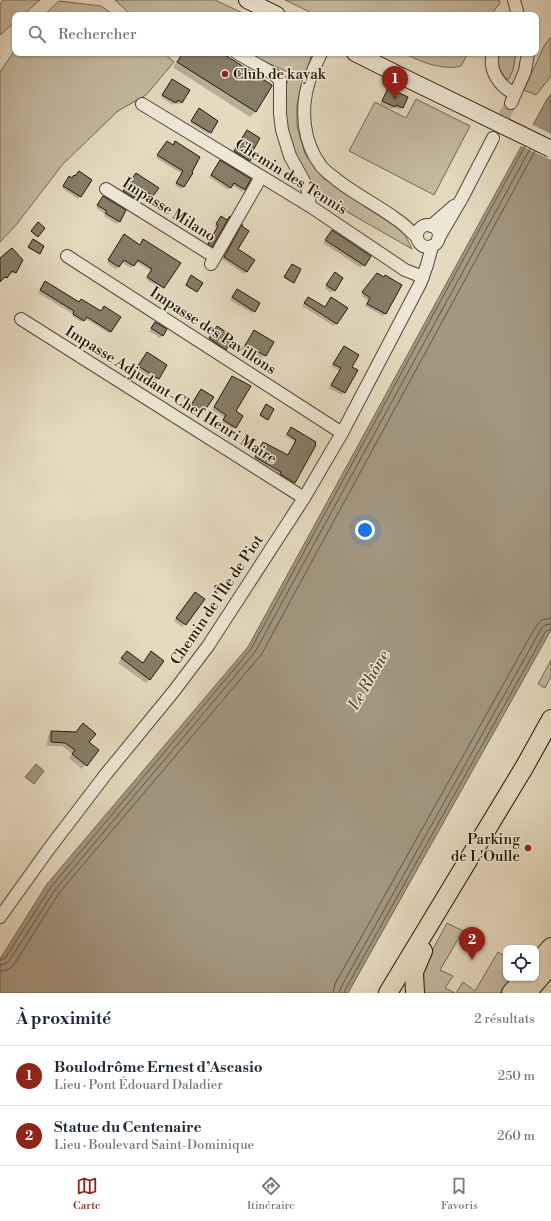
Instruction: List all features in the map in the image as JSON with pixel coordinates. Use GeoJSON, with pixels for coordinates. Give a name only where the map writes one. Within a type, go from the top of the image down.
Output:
{"type":"FeatureCollection","features":[{"type":"Feature","properties":{"kind":"main road"},"geometry":{"type":"LineString","coordinates":[[247,0],[272,12]]}},
{"type":"Feature","properties":{"kind":"main road"},"geometry":{"type":"LineString","coordinates":[[361,56],[551,149]]}},
{"type":"Feature","properties":{"kind":"main road"},"geometry":{"type":"LineString","coordinates":[[388,993],[525,766],[551,719]]}},
{"type":"Feature","properties":{"kind":"main road"},"geometry":{"type":"LineString","coordinates":[[415,993],[414,972],[453,885]]}},
{"type":"Feature","properties":{"kind":"main road"},"geometry":{"type":"LineString","coordinates":[[539,961],[551,947]]}},
{"type":"Feature","properties":{"kind":"main road"},"geometry":{"type":"LineString","coordinates":[[527,993],[551,965]]}},
{"type":"Feature","properties":{"kind":"main road"},"geometry":{"type":"LineString","coordinates":[[511,993],[521,981]]}},
{"type":"Feature","properties":{"kind":"street"},"geometry":{"type":"LineString","coordinates":[[514,0],[517,12]]}},
{"type":"Feature","properties":{"kind":"street"},"geometry":{"type":"LineString","coordinates":[[242,56],[272,73],[280,80],[280,114],[282,130],[290,156],[306,187],[310,206]]}},
{"type":"Feature","properties":{"kind":"street"},"geometry":{"type":"LineString","coordinates":[[320,56],[309,81],[304,107],[306,134],[311,150],[321,167],[336,180],[427,241]]}},
{"type":"Feature","properties":{"kind":"street"},"geometry":{"type":"LineString","coordinates":[[492,56],[492,69],[497,79],[509,91],[513,98],[525,71],[528,56]]}},
{"type":"Feature","properties":{"kind":"street","name":"Chemin des Tennis"},"geometry":{"type":"LineString","coordinates":[[142,104],[310,206],[405,270],[423,277]]}},
{"type":"Feature","properties":{"kind":"street"},"geometry":{"type":"LineString","coordinates":[[427,241],[462,198],[493,138]]}},
{"type":"Feature","properties":{"kind":"street","name":"Impasse Milano"},"geometry":{"type":"LineString","coordinates":[[106,189],[213,260],[261,177]]}},
{"type":"Feature","properties":{"kind":"street"},"geometry":{"type":"LineString","coordinates":[[427,241],[419,230],[428,226],[462,198]]}},
{"type":"Feature","properties":{"kind":"street"},"geometry":{"type":"LineString","coordinates":[[397,220],[428,226],[437,230],[439,236],[427,241]]}},
{"type":"Feature","properties":{"kind":"street","name":"Chemin de l'Île de Piot"},"geometry":{"type":"LineString","coordinates":[[0,917],[48,850],[106,774],[174,691],[208,646],[304,498],[342,433],[423,277],[427,265],[427,241]]}},
{"type":"Feature","properties":{"kind":"street","name":"Impasse des Pavillons"},"geometry":{"type":"LineString","coordinates":[[67,256],[342,433]]}},
{"type":"Feature","properties":{"kind":"street","name":"Impasse Adjudant-Chef Henri Maire"},"geometry":{"type":"LineString","coordinates":[[21,319],[304,498]]}},
{"type":"Feature","properties":{"kind":"street"},"geometry":{"type":"LineString","coordinates":[[531,993],[551,977]]}},
{"type":"Feature","properties":{"kind":"shaded area"},"geometry":{"type":"Polygon","coordinates":[[[3,0],[40,0],[26,12],[12,12],[12,25],[0,35],[0,4],[3,0]]]}},
{"type":"Feature","properties":{"kind":"shaded area"},"geometry":{"type":"Polygon","coordinates":[[[115,0],[215,0],[241,12],[128,12],[115,0]]]}},
{"type":"Feature","properties":{"kind":"shaded area"},"geometry":{"type":"Polygon","coordinates":[[[285,0],[499,0],[500,3],[493,12],[310,12],[285,0]]]}},
{"type":"Feature","properties":{"kind":"shaded area"},"geometry":{"type":"Polygon","coordinates":[[[59,1],[101,6],[110,12],[47,12],[59,1]]]}},
{"type":"Feature","properties":{"kind":"shaded area"},"geometry":{"type":"Polygon","coordinates":[[[551,37],[551,76],[536,95],[524,90],[544,46],[551,37]]]}},
{"type":"Feature","properties":{"kind":"shaded area"},"geometry":{"type":"Polygon","coordinates":[[[12,54],[12,56],[167,56],[174,62],[146,95],[118,111],[63,164],[16,225],[0,242],[0,72],[12,54]]]}},
{"type":"Feature","properties":{"kind":"shaded area"},"geometry":{"type":"Polygon","coordinates":[[[253,56],[311,56],[302,82],[297,105],[297,126],[305,154],[323,178],[403,231],[412,249],[323,198],[298,164],[290,147],[283,96],[290,73],[253,56]]]}},
{"type":"Feature","properties":{"kind":"shaded area"},"geometry":{"type":"Polygon","coordinates":[[[410,56],[466,56],[461,66],[454,67],[439,66],[410,56]]]}},
{"type":"Feature","properties":{"kind":"shaded area"},"geometry":{"type":"Polygon","coordinates":[[[498,56],[515,56],[513,70],[509,79],[506,79],[502,73],[498,56]]]}},
{"type":"Feature","properties":{"kind":"shaded area"},"geometry":{"type":"Polygon","coordinates":[[[416,99],[470,126],[434,195],[349,151],[375,102],[406,118],[416,99]]]}},
{"type":"Feature","properties":{"kind":"shaded area"},"geometry":{"type":"Polygon","coordinates":[[[551,660],[551,676],[545,688],[538,684],[551,660]]]}},
{"type":"Feature","properties":{"kind":"shaded area"},"geometry":{"type":"Polygon","coordinates":[[[447,923],[463,931],[440,970],[453,976],[445,988],[455,993],[422,993],[421,973],[447,923]]]}},
{"type":"Feature","properties":{"kind":"shaded area"},"geometry":{"type":"Polygon","coordinates":[[[498,952],[503,955],[503,981],[512,981],[500,993],[456,993],[463,982],[475,991],[498,952]]]}},
{"type":"Feature","properties":{"kind":"water","name":"Le Rhône"},"geometry":{"type":"Polygon","coordinates":[[[551,94],[551,630],[348,993],[0,993],[0,959],[47,884],[248,647],[551,94]]]}},
{"type":"Feature","properties":{"kind":"water"},"geometry":{"type":"Polygon","coordinates":[[[36,764],[44,771],[34,784],[25,777],[36,764]]]}},
{"type":"Feature","properties":{"kind":"pier"},"geometry":{"type":"Polygon","coordinates":[[[531,124],[551,134],[551,160],[519,145],[531,124]]]}},
{"type":"Feature","properties":{"kind":"building","name":"Club de kayak"},"geometry":{"type":"Polygon","coordinates":[[[181,56],[227,56],[272,86],[256,112],[177,62],[181,56]]]}},
{"type":"Feature","properties":{"kind":"building"},"geometry":{"type":"Polygon","coordinates":[[[172,79],[190,90],[182,103],[178,100],[176,103],[162,95],[172,79]]]}},
{"type":"Feature","properties":{"kind":"building"},"geometry":{"type":"Polygon","coordinates":[[[388,88],[408,97],[403,108],[396,105],[395,107],[382,101],[388,88]]]}},
{"type":"Feature","properties":{"kind":"building"},"geometry":{"type":"Polygon","coordinates":[[[199,108],[218,121],[211,133],[191,121],[199,108]]]}},
{"type":"Feature","properties":{"kind":"building"},"geometry":{"type":"Polygon","coordinates":[[[247,130],[260,138],[251,154],[253,155],[250,161],[234,151],[247,130]]]}},
{"type":"Feature","properties":{"kind":"building"},"geometry":{"type":"Polygon","coordinates":[[[167,141],[173,145],[175,141],[200,157],[192,172],[193,173],[184,187],[176,183],[183,171],[157,155],[167,141]]]}},
{"type":"Feature","properties":{"kind":"building"},"geometry":{"type":"Polygon","coordinates":[[[220,160],[251,179],[245,190],[234,183],[231,188],[211,175],[220,160]]]}},
{"type":"Feature","properties":{"kind":"building"},"geometry":{"type":"Polygon","coordinates":[[[79,171],[92,180],[81,197],[63,186],[69,176],[72,178],[79,171]]]}},
{"type":"Feature","properties":{"kind":"building"},"geometry":{"type":"Polygon","coordinates":[[[136,173],[159,188],[153,196],[141,189],[134,198],[123,191],[136,173]]]}},
{"type":"Feature","properties":{"kind":"building"},"geometry":{"type":"Polygon","coordinates":[[[103,196],[126,210],[120,222],[105,213],[107,211],[97,205],[103,196]]]}},
{"type":"Feature","properties":{"kind":"building"},"geometry":{"type":"Polygon","coordinates":[[[221,216],[227,220],[230,216],[212,247],[208,244],[218,226],[216,224],[221,216]]]}},
{"type":"Feature","properties":{"kind":"building"},"geometry":{"type":"Polygon","coordinates":[[[38,222],[45,228],[38,237],[31,231],[38,222]]]}},
{"type":"Feature","properties":{"kind":"building"},"geometry":{"type":"Polygon","coordinates":[[[242,224],[242,226],[249,231],[238,249],[255,260],[247,272],[224,257],[242,224]]]}},
{"type":"Feature","properties":{"kind":"building"},"geometry":{"type":"Polygon","coordinates":[[[332,230],[371,256],[365,266],[325,240],[332,230]]]}},
{"type":"Feature","properties":{"kind":"building"},"geometry":{"type":"Polygon","coordinates":[[[124,234],[140,245],[143,239],[181,263],[164,288],[147,277],[152,269],[138,260],[134,266],[124,260],[119,267],[108,260],[124,234]]]}},
{"type":"Feature","properties":{"kind":"building"},"geometry":{"type":"Polygon","coordinates":[[[33,239],[44,246],[40,254],[28,247],[33,239]]]}},
{"type":"Feature","properties":{"kind":"building"},"geometry":{"type":"Polygon","coordinates":[[[12,248],[23,260],[16,273],[12,271],[7,278],[5,277],[0,282],[0,258],[12,248]]]}},
{"type":"Feature","properties":{"kind":"building"},"geometry":{"type":"Polygon","coordinates":[[[292,264],[301,269],[294,283],[284,277],[292,264]]]}},
{"type":"Feature","properties":{"kind":"building"},"geometry":{"type":"Polygon","coordinates":[[[335,272],[343,278],[335,291],[326,285],[335,272]]]}},
{"type":"Feature","properties":{"kind":"building"},"geometry":{"type":"Polygon","coordinates":[[[377,273],[384,277],[385,275],[402,285],[386,314],[367,304],[370,298],[362,292],[377,273]]]}},
{"type":"Feature","properties":{"kind":"building"},"geometry":{"type":"Polygon","coordinates":[[[191,275],[203,283],[197,292],[186,285],[191,275]]]}},
{"type":"Feature","properties":{"kind":"building"},"geometry":{"type":"Polygon","coordinates":[[[45,281],[79,302],[81,299],[101,311],[104,306],[121,317],[111,332],[87,317],[84,321],[73,314],[74,311],[40,290],[45,281]]]}},
{"type":"Feature","properties":{"kind":"building"},"geometry":{"type":"Polygon","coordinates":[[[237,289],[260,303],[255,312],[232,297],[237,289]]]}},
{"type":"Feature","properties":{"kind":"building"},"geometry":{"type":"Polygon","coordinates":[[[308,297],[325,307],[331,297],[348,308],[337,324],[304,303],[308,297]]]}},
{"type":"Feature","properties":{"kind":"building"},"geometry":{"type":"Polygon","coordinates":[[[155,322],[167,329],[163,336],[151,328],[155,322]]]}},
{"type":"Feature","properties":{"kind":"building"},"geometry":{"type":"Polygon","coordinates":[[[217,326],[226,332],[224,336],[232,341],[226,350],[209,338],[217,326]]]}},
{"type":"Feature","properties":{"kind":"building"},"geometry":{"type":"Polygon","coordinates":[[[254,330],[274,342],[266,356],[255,350],[252,355],[243,349],[254,330]]]}},
{"type":"Feature","properties":{"kind":"building"},"geometry":{"type":"Polygon","coordinates":[[[344,346],[359,355],[352,367],[358,370],[345,393],[331,385],[341,368],[333,364],[344,346]]]}},
{"type":"Feature","properties":{"kind":"building"},"geometry":{"type":"Polygon","coordinates":[[[147,352],[167,365],[159,379],[138,366],[147,352]]]}},
{"type":"Feature","properties":{"kind":"building"},"geometry":{"type":"Polygon","coordinates":[[[232,376],[251,386],[236,411],[243,416],[236,428],[223,420],[226,415],[214,407],[232,376]]]}},
{"type":"Feature","properties":{"kind":"building"},"geometry":{"type":"Polygon","coordinates":[[[201,389],[214,397],[203,413],[191,405],[201,389]]]}},
{"type":"Feature","properties":{"kind":"building"},"geometry":{"type":"Polygon","coordinates":[[[266,404],[274,409],[268,420],[260,415],[266,404]]]}},
{"type":"Feature","properties":{"kind":"building"},"geometry":{"type":"Polygon","coordinates":[[[291,427],[316,442],[316,445],[295,483],[280,474],[281,472],[255,457],[263,442],[288,455],[296,440],[287,434],[291,427]]]}},
{"type":"Feature","properties":{"kind":"building"},"geometry":{"type":"Polygon","coordinates":[[[195,592],[205,599],[186,625],[176,618],[195,592]]]}},
{"type":"Feature","properties":{"kind":"building"},"geometry":{"type":"Polygon","coordinates":[[[127,651],[143,663],[151,651],[164,661],[150,680],[121,658],[127,651]]]}},
{"type":"Feature","properties":{"kind":"building"},"geometry":{"type":"Polygon","coordinates":[[[83,723],[96,734],[89,742],[99,750],[87,766],[72,754],[75,750],[65,743],[51,742],[51,731],[76,732],[83,723]]]}},
{"type":"Feature","properties":{"kind":"tunnel"},"geometry":{"type":"LineString","coordinates":[[496,132],[511,103]]}},
{"type":"Feature","properties":{"kind":"place","name":"Club de kayak"},"geometry":{"type":"Point","coordinates":[225,74]}},
{"type":"Feature","properties":{"kind":"place","name":"Boulodrôme Ernest d’Ascasio"},"geometry":{"type":"Point","coordinates":[395,99]}},
{"type":"Feature","properties":{"kind":"place","name":"Parking de L'Oulle"},"geometry":{"type":"Point","coordinates":[528,848]}},
{"type":"Feature","properties":{"kind":"place","name":"Statue du Centenaire"},"geometry":{"type":"Point","coordinates":[472,960]}}]}
